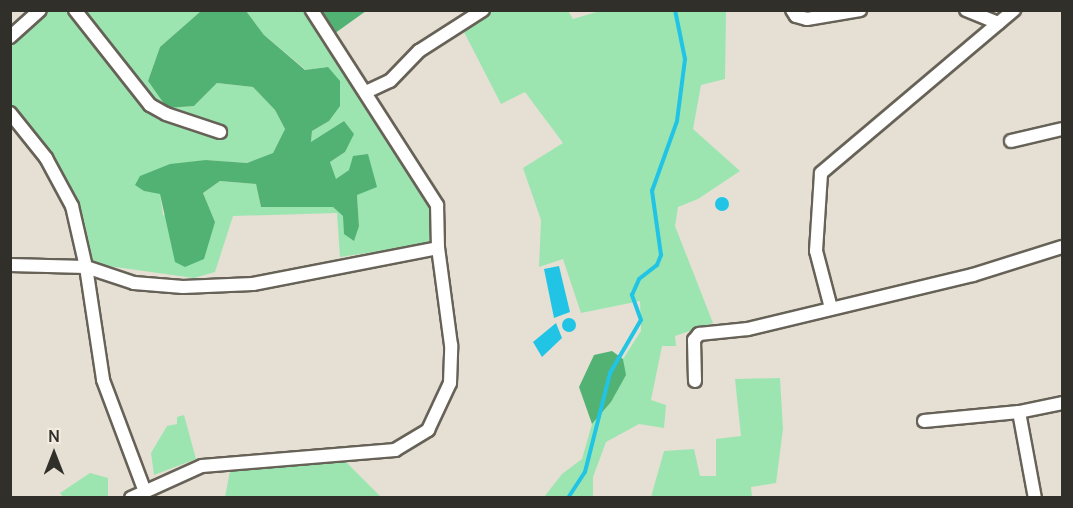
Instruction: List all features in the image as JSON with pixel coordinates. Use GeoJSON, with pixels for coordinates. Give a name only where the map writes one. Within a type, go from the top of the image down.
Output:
{"type":"FeatureCollection","features":[{"type":"Feature","properties":{"kind":"street"},"geometry":{"type":"LineString","coordinates":[[10,37],[40,10]]}},
{"type":"Feature","properties":{"kind":"street"},"geometry":{"type":"LineString","coordinates":[[75,10],[150,105],[166,114],[220,132]]}},
{"type":"Feature","properties":{"kind":"street"},"geometry":{"type":"LineString","coordinates":[[131,498],[144,489],[202,466],[395,450],[428,430],[450,383],[451,366],[438,248],[439,217],[435,198],[312,10]]}},
{"type":"Feature","properties":{"kind":"street"},"geometry":{"type":"LineString","coordinates":[[366,92],[390,81],[419,51],[483,10]]}},
{"type":"Feature","properties":{"kind":"street"},"geometry":{"type":"LineString","coordinates":[[792,10],[796,16],[807,19],[860,10]]}},
{"type":"Feature","properties":{"kind":"street"},"geometry":{"type":"LineString","coordinates":[[966,10],[999,23]]}},
{"type":"Feature","properties":{"kind":"street"},"geometry":{"type":"LineString","coordinates":[[831,308],[816,251],[821,173],[1014,10]]}},
{"type":"Feature","properties":{"kind":"street"},"geometry":{"type":"LineString","coordinates":[[10,113],[46,158],[72,206],[86,267],[103,380],[144,489]]}},
{"type":"Feature","properties":{"kind":"street"},"geometry":{"type":"LineString","coordinates":[[1011,141],[1062,129]]}},
{"type":"Feature","properties":{"kind":"street"},"geometry":{"type":"LineString","coordinates":[[694,381],[694,340],[699,334],[748,329],[973,275],[1062,247]]}},
{"type":"Feature","properties":{"kind":"street"},"geometry":{"type":"LineString","coordinates":[[10,265],[86,267],[134,283],[183,287],[253,284],[438,248]]}},
{"type":"Feature","properties":{"kind":"street"},"geometry":{"type":"LineString","coordinates":[[924,421],[1019,412],[1062,403]]}},
{"type":"Feature","properties":{"kind":"street"},"geometry":{"type":"LineString","coordinates":[[1019,412],[1035,498]]}},
{"type":"Feature","properties":{"kind":"green space"},"geometry":{"type":"Polygon","coordinates":[[[46,11],[201,11],[160,47],[148,81],[167,108],[194,106],[217,83],[253,87],[275,110],[285,129],[273,153],[247,163],[206,160],[144,191],[160,193],[163,215],[215,222],[203,193],[220,181],[256,184],[261,207],[333,207],[359,226],[357,195],[349,170],[336,180],[330,162],[345,152],[344,121],[311,143],[312,131],[329,121],[327,67],[306,70],[264,35],[246,11],[303,11],[427,196],[435,218],[435,238],[428,244],[340,257],[337,213],[233,216],[215,272],[194,278],[94,264],[80,210],[11,104],[11,39],[46,11]]]}},
{"type":"Feature","properties":{"kind":"green space"},"geometry":{"type":"Polygon","coordinates":[[[201,11],[246,11],[264,35],[305,70],[328,67],[340,81],[340,106],[329,121],[312,131],[311,142],[344,121],[354,134],[345,152],[330,162],[336,179],[349,170],[353,156],[368,154],[377,187],[357,195],[359,226],[354,241],[344,234],[343,216],[333,207],[261,207],[256,184],[220,181],[203,193],[215,222],[204,259],[185,267],[175,262],[160,194],[144,191],[135,185],[140,176],[170,164],[206,160],[247,163],[273,153],[285,129],[275,110],[253,87],[217,83],[194,106],[167,108],[148,81],[160,47],[201,11]]]}},
{"type":"Feature","properties":{"kind":"green space"},"geometry":{"type":"Polygon","coordinates":[[[315,11],[366,11],[331,36],[315,11]]]}},
{"type":"Feature","properties":{"kind":"green space"},"geometry":{"type":"Polygon","coordinates":[[[489,11],[568,11],[573,19],[600,11],[726,11],[725,79],[701,85],[693,129],[740,171],[698,199],[678,207],[675,226],[713,323],[675,336],[676,346],[662,346],[651,400],[666,405],[664,428],[639,424],[606,442],[593,477],[593,497],[544,497],[562,474],[582,459],[592,424],[611,402],[625,375],[623,359],[641,331],[640,301],[581,313],[563,259],[539,267],[541,220],[523,168],[563,143],[525,92],[501,104],[463,30],[489,11]]]}},
{"type":"Feature","properties":{"kind":"green space"},"geometry":{"type":"Polygon","coordinates":[[[612,351],[623,359],[626,375],[611,402],[592,424],[579,387],[594,355],[612,351]]]}},
{"type":"Feature","properties":{"kind":"green space"},"geometry":{"type":"Polygon","coordinates":[[[780,378],[783,429],[776,483],[751,487],[752,497],[651,497],[664,451],[694,449],[700,476],[716,476],[716,439],[741,436],[735,379],[780,378]]]}},
{"type":"Feature","properties":{"kind":"green space"},"geometry":{"type":"Polygon","coordinates":[[[184,415],[196,459],[154,475],[151,453],[167,426],[177,424],[177,417],[184,415]]]}},
{"type":"Feature","properties":{"kind":"green space"},"geometry":{"type":"Polygon","coordinates":[[[345,461],[381,497],[225,497],[230,471],[345,461]]]}},
{"type":"Feature","properties":{"kind":"green space"},"geometry":{"type":"Polygon","coordinates":[[[90,473],[108,478],[108,496],[63,497],[60,493],[90,473]]]}},
{"type":"Feature","properties":{"kind":"water"},"geometry":{"type":"Polygon","coordinates":[[[719,197],[725,197],[729,204],[725,211],[719,211],[715,207],[715,201],[719,197]]]}},
{"type":"Feature","properties":{"kind":"water"},"geometry":{"type":"Polygon","coordinates":[[[559,266],[570,312],[554,318],[544,269],[559,266]]]}},
{"type":"Feature","properties":{"kind":"water"},"geometry":{"type":"Polygon","coordinates":[[[566,318],[572,318],[576,325],[572,332],[566,332],[562,328],[562,322],[566,318]]]}},
{"type":"Feature","properties":{"kind":"water"},"geometry":{"type":"Polygon","coordinates":[[[556,323],[562,338],[542,357],[533,342],[556,323]]]}},
{"type":"Feature","properties":{"kind":"waterway"},"geometry":{"type":"LineString","coordinates":[[568,498],[585,472],[610,373],[641,320],[632,295],[639,279],[657,265],[661,255],[652,191],[677,121],[685,59],[675,10]]}}]}
